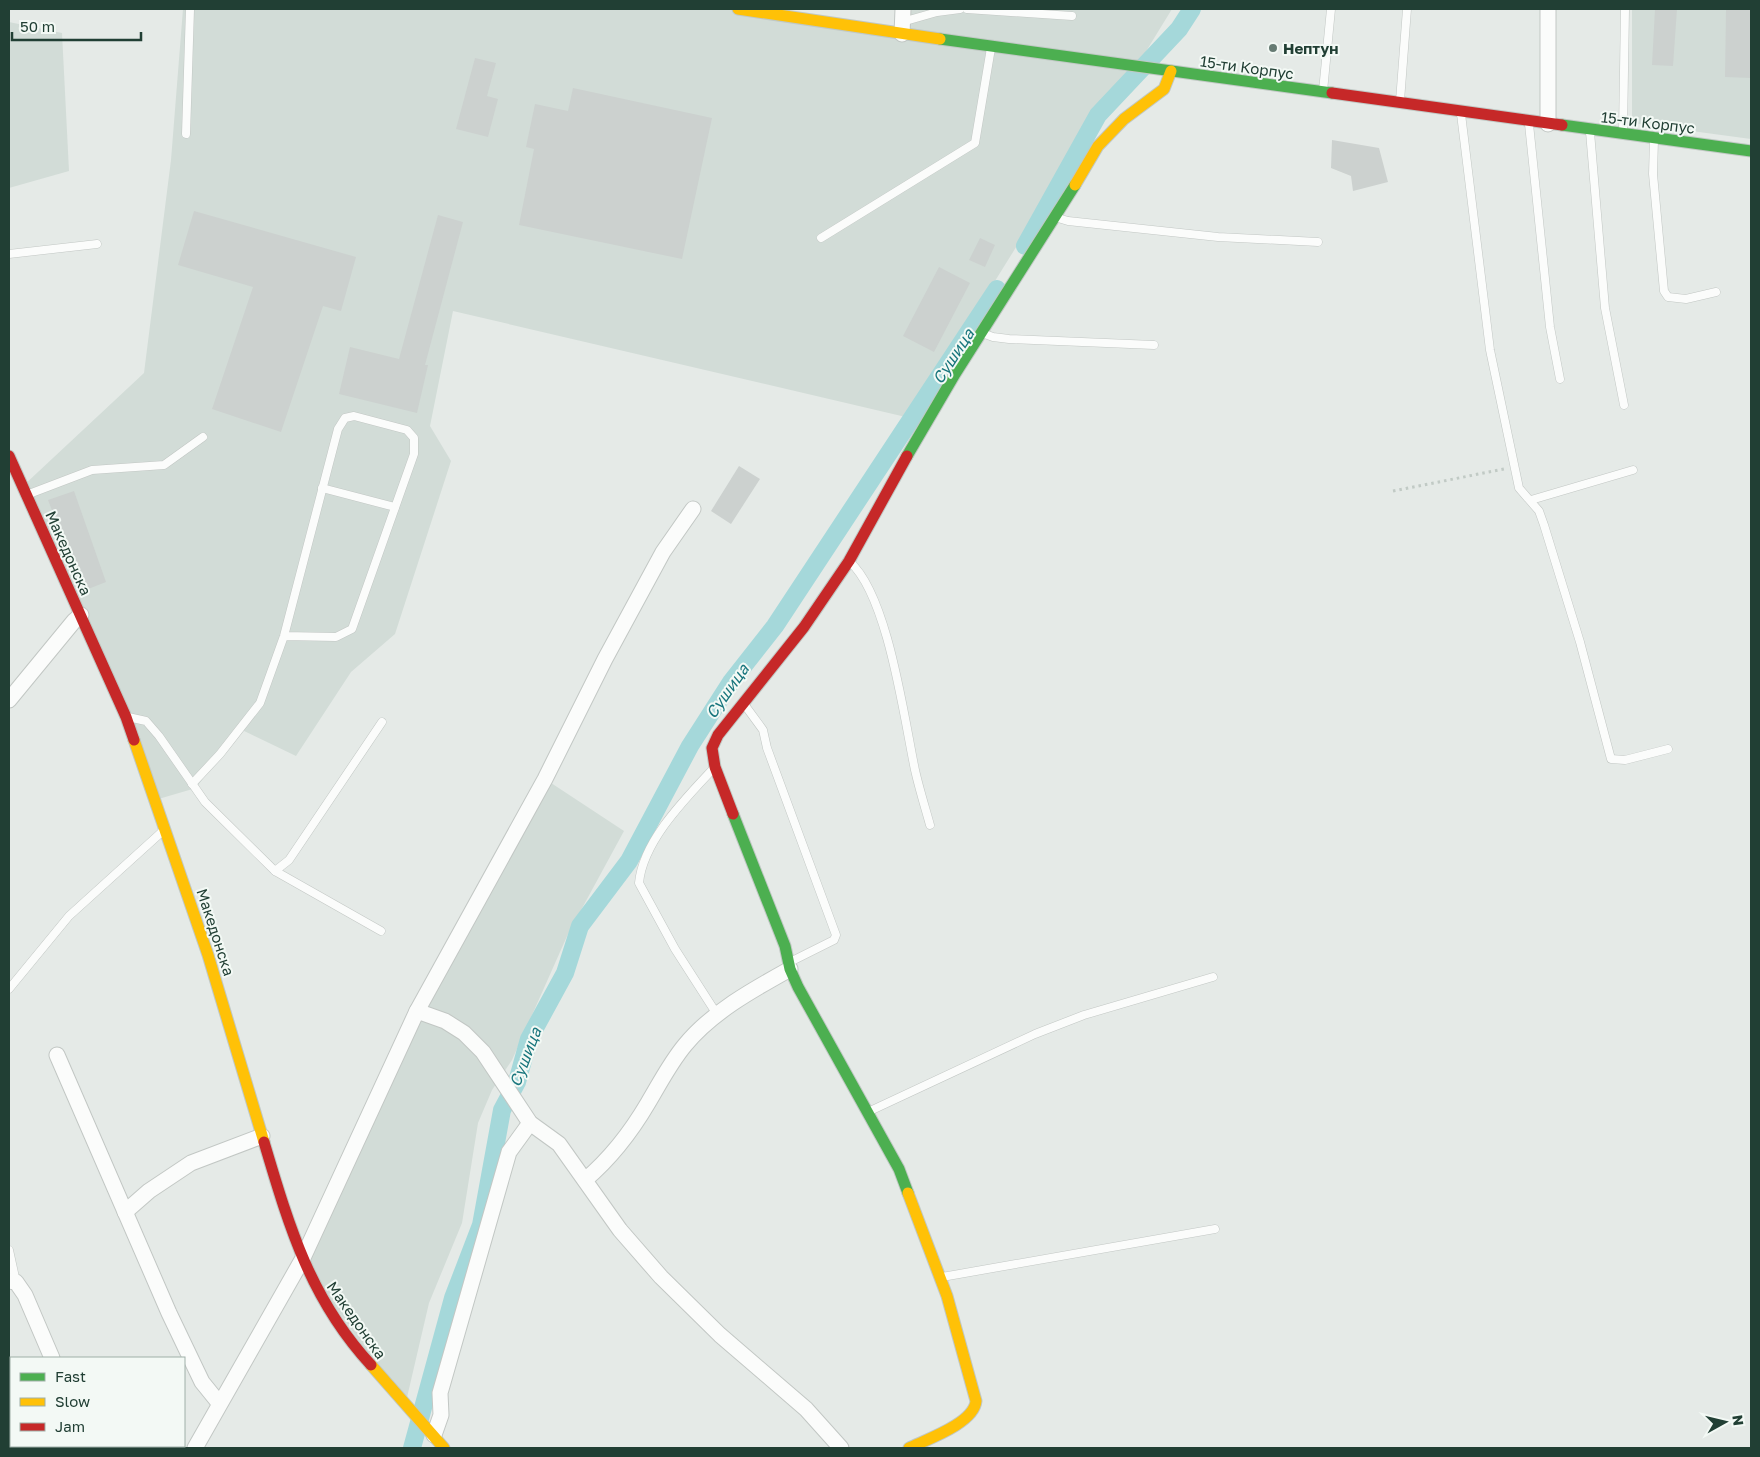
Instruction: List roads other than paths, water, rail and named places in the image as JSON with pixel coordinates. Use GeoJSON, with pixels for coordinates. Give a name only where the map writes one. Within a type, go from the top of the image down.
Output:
{"type":"FeatureCollection","features":[{"type":"Feature","properties":{"kind":"street","name":"15-ти Корпус"},"geometry":{"type":"LineString","coordinates":[[738,9],[902,22],[992,46],[1529,122],[1751,151]]}},
{"type":"Feature","properties":{"kind":"street"},"geometry":{"type":"LineString","coordinates":[[1548,9],[1548,124]]}},
{"type":"Feature","properties":{"kind":"street"},"geometry":{"type":"LineString","coordinates":[[909,1448],[965,1420],[973,1414],[976,1407],[976,1396],[940,1278],[899,1169],[832,1050],[790,966],[785,946],[715,767],[712,757],[714,741],[804,628],[849,561],[888,487],[980,332],[1056,217],[1098,146],[1124,118],[1164,89],[1172,71]]}},
{"type":"Feature","properties":{"kind":"street","name":"Македонска"},"geometry":{"type":"LineString","coordinates":[[9,456],[126,717],[208,954],[281,1200],[302,1260],[321,1300],[363,1357],[444,1448]]}},
{"type":"Feature","properties":{"kind":"street"},"geometry":{"type":"LineString","coordinates":[[195,1448],[302,1260],[416,1011],[545,779],[605,659],[663,552],[693,509]]}},
{"type":"Feature","properties":{"kind":"street"},"geometry":{"type":"LineString","coordinates":[[9,700],[74,620],[81,615]]}},
{"type":"Feature","properties":{"kind":"street"},"geometry":{"type":"LineString","coordinates":[[586,1180],[614,1152],[632,1128],[668,1068],[686,1043],[718,1016],[790,966]]}},
{"type":"Feature","properties":{"kind":"street"},"geometry":{"type":"LineString","coordinates":[[416,1011],[445,1021],[464,1033],[496,1068],[507,1089],[530,1123],[559,1144],[620,1230],[661,1277],[720,1335],[806,1409],[841,1448]]}},
{"type":"Feature","properties":{"kind":"street"},"geometry":{"type":"LineString","coordinates":[[57,1055],[202,1382],[219,1404]]}},
{"type":"Feature","properties":{"kind":"street"},"geometry":{"type":"LineString","coordinates":[[434,1435],[441,1415],[440,1393],[509,1152],[530,1123]]}},
{"type":"Feature","properties":{"kind":"street"},"geometry":{"type":"LineString","coordinates":[[125,1212],[149,1190],[184,1166],[262,1136]]}},
{"type":"Feature","properties":{"kind":"street"},"geometry":{"type":"LineString","coordinates":[[12,1282],[25,1295],[52,1357]]}},
{"type":"Feature","properties":{"kind":"lane"},"geometry":{"type":"LineString","coordinates":[[186,134],[190,9]]}},
{"type":"Feature","properties":{"kind":"lane"},"geometry":{"type":"LineString","coordinates":[[902,22],[937,12],[960,9]]}},
{"type":"Feature","properties":{"kind":"lane"},"geometry":{"type":"LineString","coordinates":[[967,9],[1072,16]]}},
{"type":"Feature","properties":{"kind":"lane"},"geometry":{"type":"LineString","coordinates":[[1323,92],[1331,9]]}},
{"type":"Feature","properties":{"kind":"lane"},"geometry":{"type":"LineString","coordinates":[[1400,103],[1407,9]]}},
{"type":"Feature","properties":{"kind":"lane"},"geometry":{"type":"LineString","coordinates":[[1623,134],[1625,9]]}},
{"type":"Feature","properties":{"kind":"lane"},"geometry":{"type":"LineString","coordinates":[[821,238],[975,143],[992,46]]}},
{"type":"Feature","properties":{"kind":"lane"},"geometry":{"type":"LineString","coordinates":[[1461,112],[1490,350],[1519,488],[1523,494],[1532,500],[1539,511],[1544,525],[1580,642],[1611,759],[1616,762],[1668,749]]}},
{"type":"Feature","properties":{"kind":"lane"},"geometry":{"type":"LineString","coordinates":[[1529,122],[1550,327],[1560,379]]}},
{"type":"Feature","properties":{"kind":"lane"},"geometry":{"type":"LineString","coordinates":[[1590,130],[1605,308],[1624,405]]}},
{"type":"Feature","properties":{"kind":"lane"},"geometry":{"type":"LineString","coordinates":[[1654,138],[1653,174],[1664,291],[1668,296],[1686,299],[1716,292]]}},
{"type":"Feature","properties":{"kind":"lane"},"geometry":{"type":"LineString","coordinates":[[1056,217],[1068,221],[1218,237],[1318,242]]}},
{"type":"Feature","properties":{"kind":"lane"},"geometry":{"type":"LineString","coordinates":[[9,254],[97,244]]}},
{"type":"Feature","properties":{"kind":"lane"},"geometry":{"type":"LineString","coordinates":[[980,332],[993,337],[1009,339],[1154,344]]}},
{"type":"Feature","properties":{"kind":"lane"},"geometry":{"type":"LineString","coordinates":[[192,784],[220,754],[260,703],[284,636],[338,429],[344,418],[354,416],[407,430],[414,438],[414,454],[352,630],[336,637],[284,636]]}},
{"type":"Feature","properties":{"kind":"lane"},"geometry":{"type":"LineString","coordinates":[[27,495],[92,470],[164,466],[203,437]]}},
{"type":"Feature","properties":{"kind":"lane"},"geometry":{"type":"LineString","coordinates":[[1532,500],[1633,470]]}},
{"type":"Feature","properties":{"kind":"lane"},"geometry":{"type":"LineString","coordinates":[[322,488],[395,507]]}},
{"type":"Feature","properties":{"kind":"lane"},"geometry":{"type":"LineString","coordinates":[[849,561],[858,569],[874,598],[894,664],[916,772],[930,825]]}},
{"type":"Feature","properties":{"kind":"lane"},"geometry":{"type":"LineString","coordinates":[[744,704],[763,730],[770,756],[836,935],[834,940],[790,966]]}},
{"type":"Feature","properties":{"kind":"lane"},"geometry":{"type":"LineString","coordinates":[[126,717],[146,721],[204,802],[275,871],[382,931]]}},
{"type":"Feature","properties":{"kind":"lane"},"geometry":{"type":"LineString","coordinates":[[275,871],[289,860],[382,722]]}},
{"type":"Feature","properties":{"kind":"lane"},"geometry":{"type":"LineString","coordinates":[[715,767],[655,836],[640,873],[639,883],[674,950],[718,1016]]}},
{"type":"Feature","properties":{"kind":"lane"},"geometry":{"type":"LineString","coordinates":[[9,990],[69,916],[165,829]]}},
{"type":"Feature","properties":{"kind":"lane"},"geometry":{"type":"LineString","coordinates":[[868,1112],[1035,1034],[1084,1015],[1213,977]]}},
{"type":"Feature","properties":{"kind":"lane"},"geometry":{"type":"LineString","coordinates":[[940,1278],[1215,1229]]}},
{"type":"Feature","properties":{"kind":"lane"},"geometry":{"type":"LineString","coordinates":[[9,1250],[12,1282]]}},
{"type":"Feature","properties":{"kind":"waterway","name":"Сушица"},"geometry":{"type":"LineString","coordinates":[[1025,246],[1098,115],[1179,29],[1192,9]]}},
{"type":"Feature","properties":{"kind":"waterway","name":"Сушица"},"geometry":{"type":"LineString","coordinates":[[412,1448],[453,1298],[481,1225],[502,1110],[517,1082],[529,1039],[565,973],[580,926],[629,861],[690,746],[731,682],[775,626],[997,289]]}},
{"type":"Feature","properties":{"kind":"place","name":"Нептун"},"geometry":{"type":"Point","coordinates":[1273,48]}}]}
